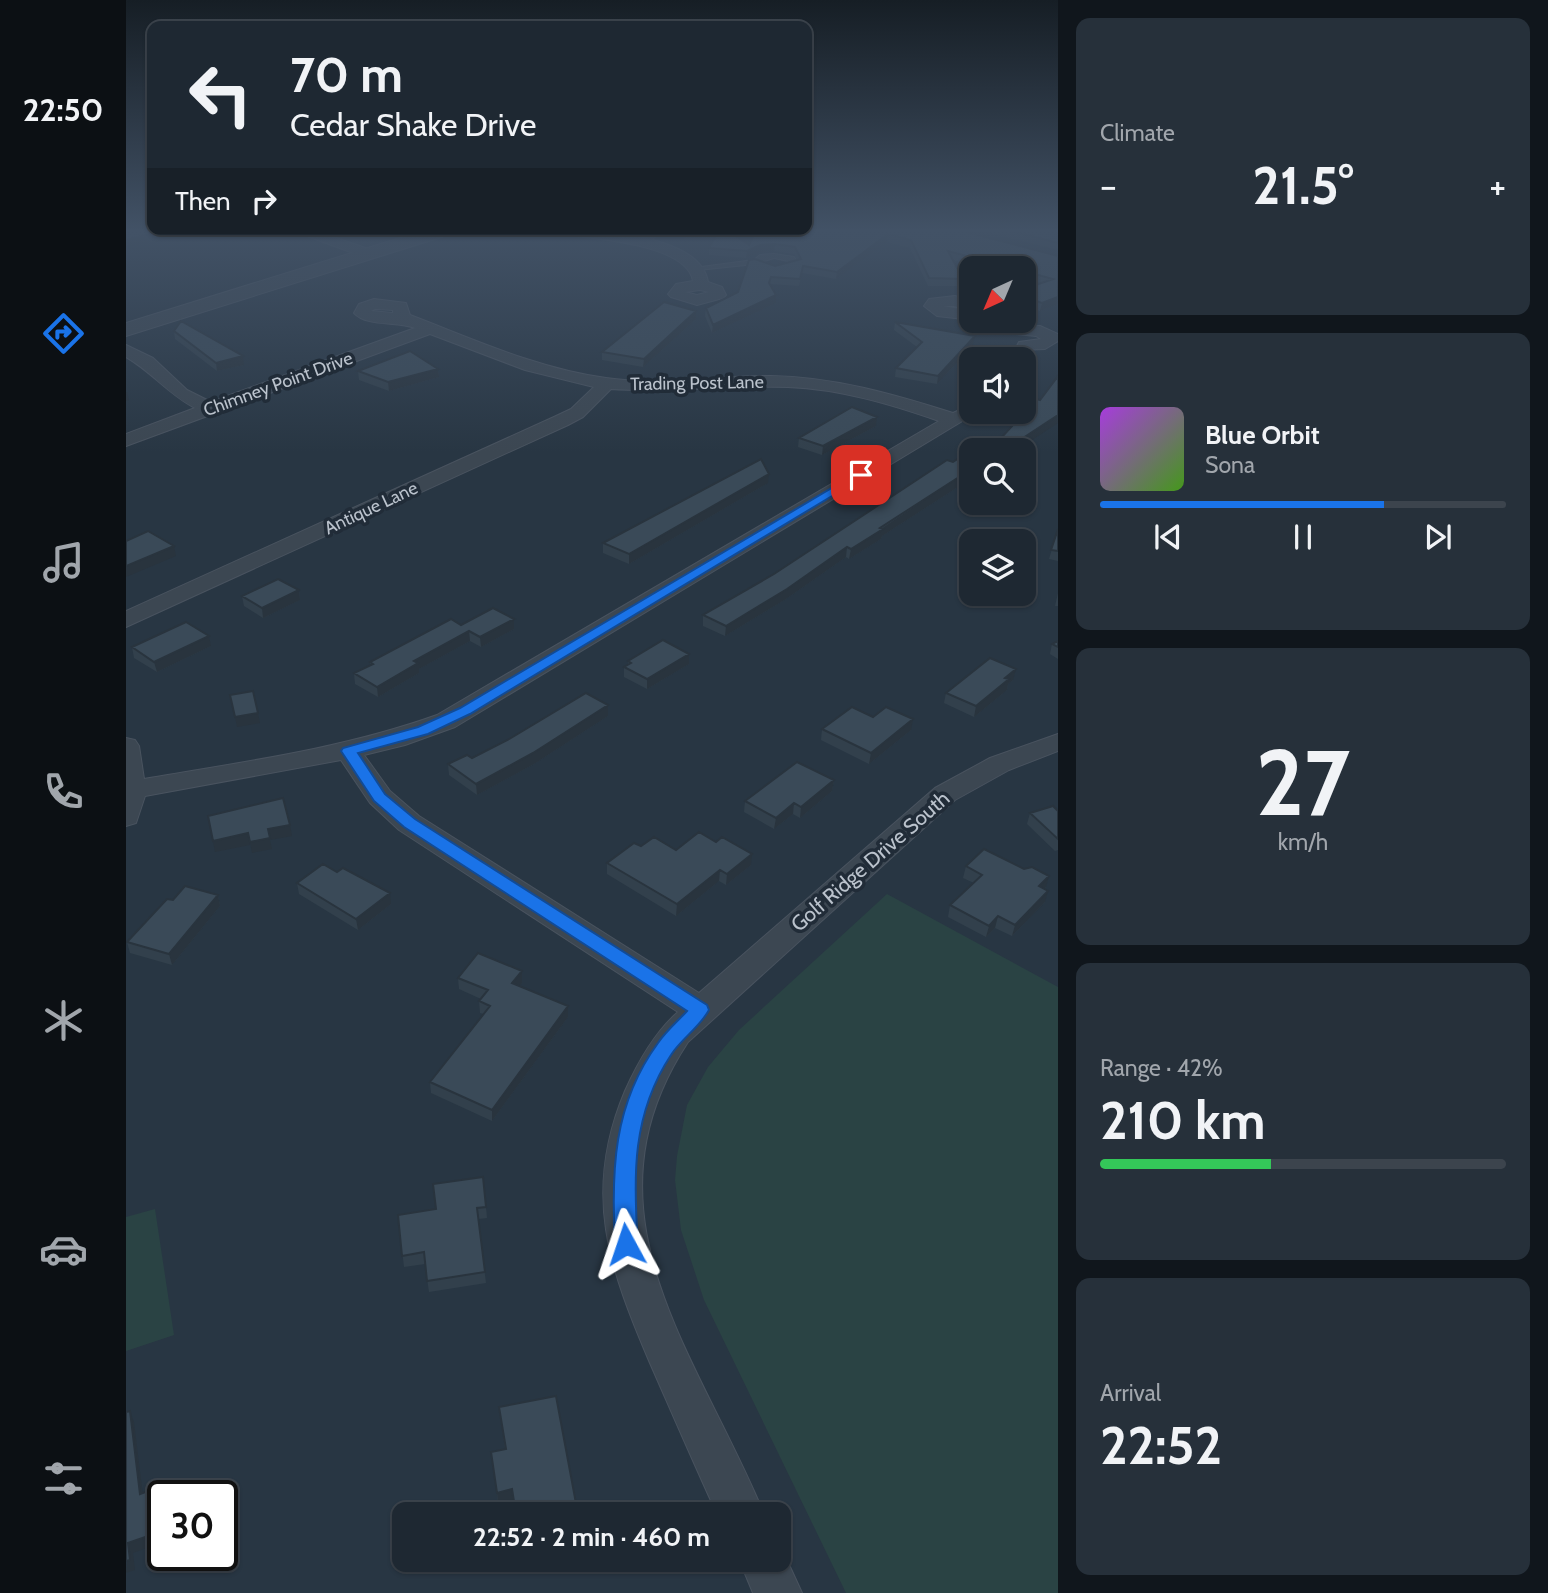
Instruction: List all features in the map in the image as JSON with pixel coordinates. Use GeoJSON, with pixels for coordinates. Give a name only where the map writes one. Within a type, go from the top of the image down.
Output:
{"type":"FeatureCollection","features":[{"type":"Feature","properties":{"kind":"street"},"geometry":{"type":"LineString","coordinates":[[126,330],[211,303]]}},
{"type":"Feature","properties":{"kind":"street"},"geometry":{"type":"LineString","coordinates":[[934,303],[932,306],[943,313],[959,315]]}},
{"type":"Feature","properties":{"kind":"street","name":"Trading Post Lane"},"geometry":{"type":"LineString","coordinates":[[402,318],[560,374],[607,384],[653,386],[813,383],[959,414]]}},
{"type":"Feature","properties":{"kind":"street","name":"Chimney Point Drive"},"geometry":{"type":"LineString","coordinates":[[126,440],[431,328]]}},
{"type":"Feature","properties":{"kind":"street"},"geometry":{"type":"LineString","coordinates":[[1036,331],[1052,338],[1036,347]]}},
{"type":"Feature","properties":{"kind":"street"},"geometry":{"type":"LineString","coordinates":[[1016,333],[1023,338],[1021,347]]}},
{"type":"Feature","properties":{"kind":"street"},"geometry":{"type":"LineString","coordinates":[[126,350],[147,362],[181,394],[210,409]]}},
{"type":"Feature","properties":{"kind":"street","name":"Antique Lane"},"geometry":{"type":"LineString","coordinates":[[126,620],[561,421],[577,413],[607,384]]}},
{"type":"Feature","properties":{"kind":"street"},"geometry":{"type":"LineString","coordinates":[[132,790],[348,751],[423,731],[465,711],[959,417]]}},
{"type":"Feature","properties":{"kind":"street","name":"Golf Ridge Drive South"},"geometry":{"type":"LineString","coordinates":[[735,1502],[643,1298],[626,1244],[626,1147],[639,1098],[665,1047],[700,1010],[945,794],[1002,762],[1058,742]]}},
{"type":"Feature","properties":{"kind":"street"},"geometry":{"type":"LineString","coordinates":[[126,746],[132,790],[126,817]]}},
{"type":"Feature","properties":{"kind":"street"},"geometry":{"type":"LineString","coordinates":[[348,751],[380,797],[410,823],[700,1010]]}},
{"type":"Feature","properties":{"kind":"street"},"geometry":{"type":"LineString","coordinates":[[768,1572],[778,1593]]}},
{"type":"Feature","properties":{"kind":"green space"},"geometry":{"type":"Polygon","coordinates":[[[887,894],[1058,987],[1058,1593],[846,1593],[704,1300],[681,1230],[675,1180],[677,1156],[687,1105],[708,1067],[739,1030],[887,894]]]}},
{"type":"Feature","properties":{"kind":"green space"},"geometry":{"type":"Polygon","coordinates":[[[155,1209],[174,1335],[126,1351],[126,1217],[155,1209]]]}},
{"type":"Feature","properties":{"kind":"building"},"geometry":{"type":"Polygon","coordinates":[[[662,303],[696,311],[644,359],[602,352],[662,303]]]}},
{"type":"Feature","properties":{"kind":"building"},"geometry":{"type":"Polygon","coordinates":[[[715,303],[758,303],[713,325],[706,308],[715,303]]]}},
{"type":"Feature","properties":{"kind":"building"},"geometry":{"type":"Polygon","coordinates":[[[181,321],[243,356],[216,363],[174,331],[181,321]]]}},
{"type":"Feature","properties":{"kind":"building"},"geometry":{"type":"Polygon","coordinates":[[[895,322],[975,336],[965,347],[959,347],[959,353],[938,376],[896,368],[922,342],[895,322]]]}},
{"type":"Feature","properties":{"kind":"building"},"geometry":{"type":"Polygon","coordinates":[[[410,351],[438,369],[388,382],[358,371],[410,351]]]}},
{"type":"Feature","properties":{"kind":"building"},"geometry":{"type":"Polygon","coordinates":[[[1058,376],[1058,415],[1023,438],[1001,438],[1014,424],[1036,424],[1036,400],[1040,400],[1058,376]]]}},
{"type":"Feature","properties":{"kind":"building"},"geometry":{"type":"Polygon","coordinates":[[[852,407],[877,417],[823,446],[799,438],[852,407]]]}},
{"type":"Feature","properties":{"kind":"building"},"geometry":{"type":"Polygon","coordinates":[[[959,458],[959,477],[851,549],[847,547],[787,589],[726,626],[703,615],[774,574],[947,460],[953,462],[959,458]]]}},
{"type":"Feature","properties":{"kind":"building"},"geometry":{"type":"Polygon","coordinates":[[[761,459],[769,474],[629,554],[603,543],[761,459]]]}},
{"type":"Feature","properties":{"kind":"building"},"geometry":{"type":"Polygon","coordinates":[[[1058,529],[1058,551],[1051,550],[1058,529]]]}},
{"type":"Feature","properties":{"kind":"building"},"geometry":{"type":"Polygon","coordinates":[[[148,531],[174,546],[126,566],[126,541],[148,531]]]}},
{"type":"Feature","properties":{"kind":"building"},"geometry":{"type":"Polygon","coordinates":[[[278,579],[299,590],[262,608],[242,596],[278,579]]]}},
{"type":"Feature","properties":{"kind":"building"},"geometry":{"type":"Polygon","coordinates":[[[493,608],[514,619],[480,637],[469,631],[414,661],[418,663],[377,687],[354,673],[451,619],[461,625],[493,608]]]}},
{"type":"Feature","properties":{"kind":"building"},"geometry":{"type":"Polygon","coordinates":[[[186,622],[209,636],[154,662],[132,647],[186,622]]]}},
{"type":"Feature","properties":{"kind":"building"},"geometry":{"type":"Polygon","coordinates":[[[663,640],[689,654],[647,679],[624,667],[631,663],[628,661],[663,640]]]}},
{"type":"Feature","properties":{"kind":"building"},"geometry":{"type":"Polygon","coordinates":[[[990,658],[1016,669],[1005,678],[1009,679],[976,706],[946,693],[990,658]]]}},
{"type":"Feature","properties":{"kind":"building"},"geometry":{"type":"Polygon","coordinates":[[[253,691],[258,713],[235,717],[230,695],[253,691]]]}},
{"type":"Feature","properties":{"kind":"building"},"geometry":{"type":"Polygon","coordinates":[[[586,693],[608,705],[533,753],[476,784],[448,764],[467,755],[472,758],[511,738],[586,693]]]}},
{"type":"Feature","properties":{"kind":"building"},"geometry":{"type":"Polygon","coordinates":[[[852,707],[873,717],[886,707],[913,719],[871,753],[822,729],[852,707]]]}},
{"type":"Feature","properties":{"kind":"building"},"geometry":{"type":"Polygon","coordinates":[[[797,762],[834,780],[801,807],[794,803],[776,818],[745,801],[797,762]]]}},
{"type":"Feature","properties":{"kind":"building"},"geometry":{"type":"Polygon","coordinates":[[[283,798],[290,825],[268,829],[270,838],[250,842],[248,833],[213,841],[208,816],[283,798]]]}},
{"type":"Feature","properties":{"kind":"building"},"geometry":{"type":"Polygon","coordinates":[[[1053,806],[1058,811],[1058,839],[1030,813],[1053,806]]]}},
{"type":"Feature","properties":{"kind":"building"},"geometry":{"type":"Polygon","coordinates":[[[699,832],[716,842],[722,837],[752,854],[727,874],[720,870],[677,904],[607,863],[634,843],[641,846],[654,837],[676,850],[699,832]]]}},
{"type":"Feature","properties":{"kind":"building"},"geometry":{"type":"Polygon","coordinates":[[[984,849],[1024,869],[1032,867],[1049,876],[1039,886],[1048,891],[1015,925],[998,916],[989,926],[950,905],[982,875],[966,866],[984,849]]]}},
{"type":"Feature","properties":{"kind":"building"},"geometry":{"type":"Polygon","coordinates":[[[323,864],[337,872],[343,868],[390,893],[356,919],[297,883],[323,864]]]}},
{"type":"Feature","properties":{"kind":"building"},"geometry":{"type":"Polygon","coordinates":[[[185,886],[218,895],[169,954],[127,942],[167,899],[173,900],[185,886]]]}},
{"type":"Feature","properties":{"kind":"building"},"geometry":{"type":"Polygon","coordinates":[[[478,953],[522,971],[512,983],[568,1006],[492,1110],[430,1082],[490,1006],[479,1001],[488,990],[458,978],[478,953]]]}},
{"type":"Feature","properties":{"kind":"building"},"geometry":{"type":"Polygon","coordinates":[[[483,1177],[486,1207],[477,1208],[485,1272],[427,1281],[424,1252],[402,1256],[398,1215],[436,1209],[433,1184],[483,1177]]]}},
{"type":"Feature","properties":{"kind":"building"},"geometry":{"type":"Polygon","coordinates":[[[556,1396],[576,1502],[514,1502],[512,1489],[497,1493],[491,1452],[506,1449],[499,1407],[556,1396]]]}},
{"type":"Feature","properties":{"kind":"building"},"geometry":{"type":"Polygon","coordinates":[[[130,1411],[140,1494],[147,1491],[147,1536],[128,1543],[130,1560],[126,1561],[126,1412],[130,1411]]]}},
{"type":"Feature","properties":{"kind":"route"},"geometry":{"type":"LineString","coordinates":[[626,1244],[623,1185],[630,1123],[648,1077],[665,1047],[700,1010],[410,823],[380,797],[348,751],[423,731],[465,711],[861,475]]}}]}
